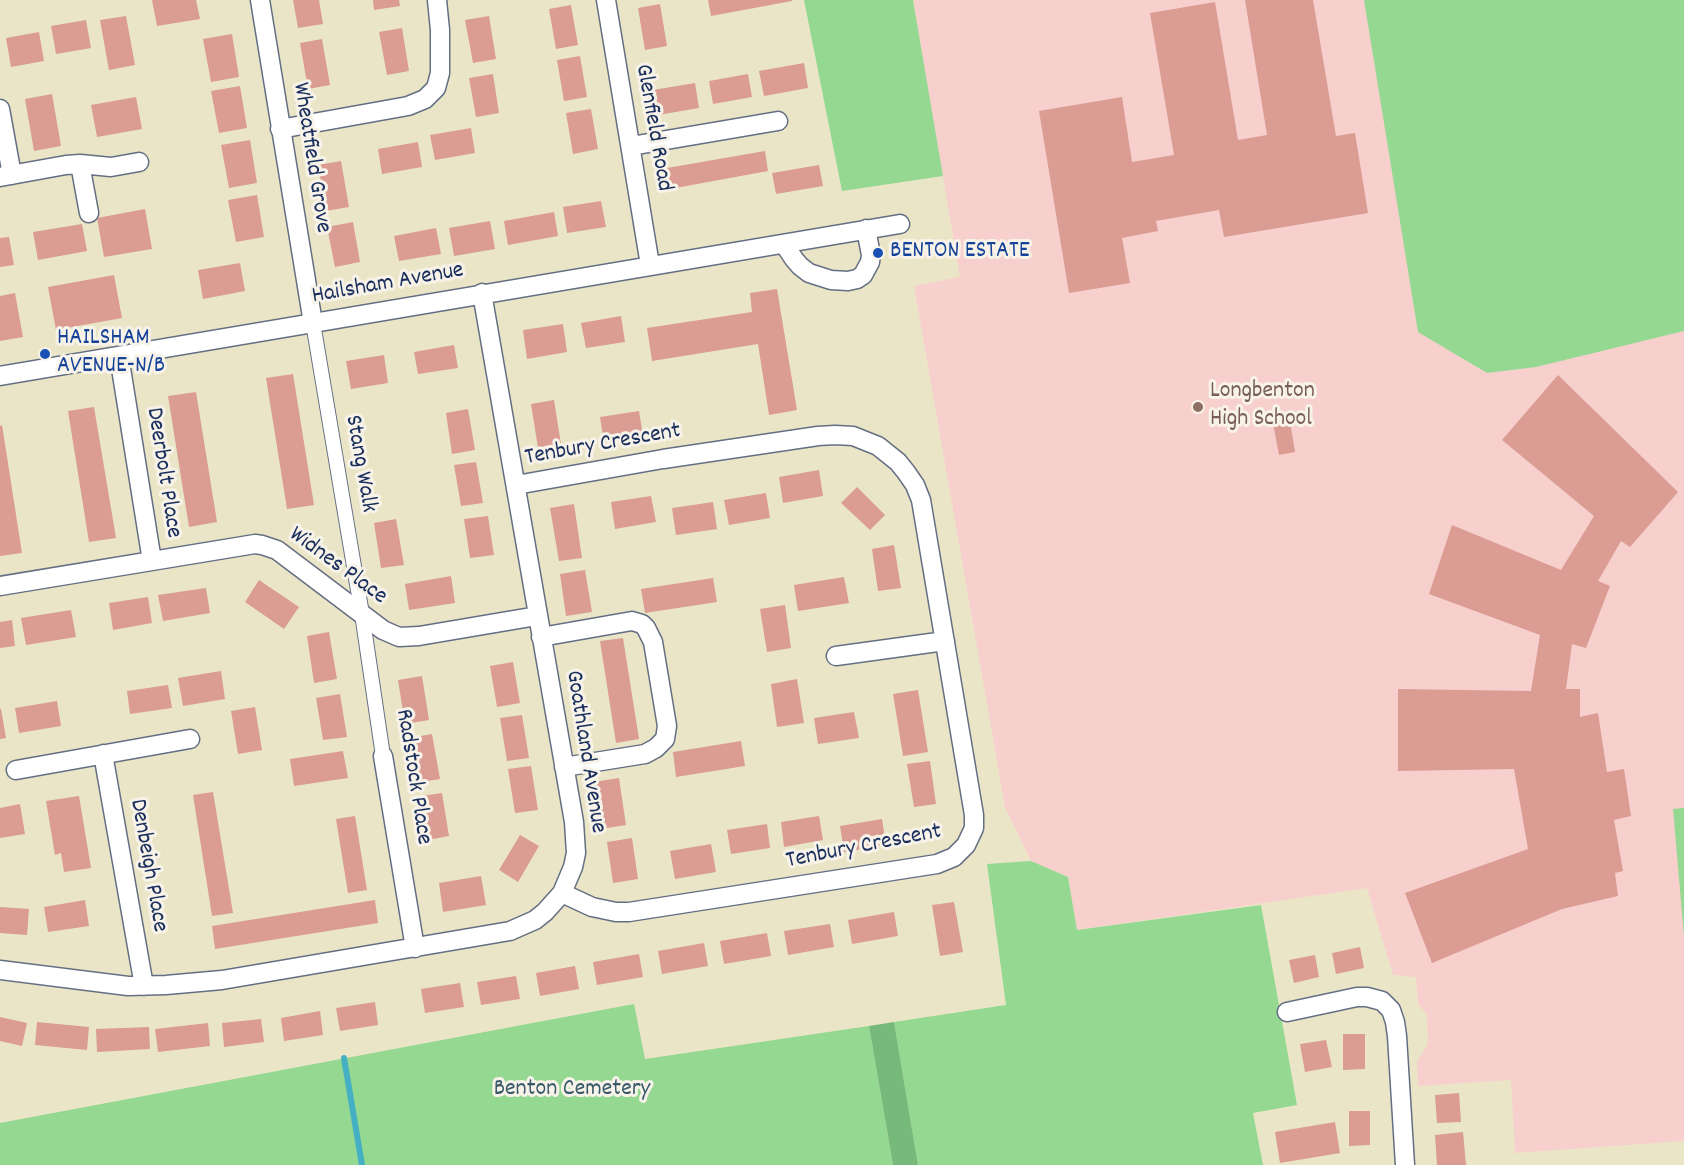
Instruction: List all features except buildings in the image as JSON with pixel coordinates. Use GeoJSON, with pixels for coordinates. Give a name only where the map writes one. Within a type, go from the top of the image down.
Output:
{"type":"FeatureCollection","features":[{"type":"Feature","properties":{"kind":"street","name":"Wheatfield Grove"},"geometry":{"type":"LineString","coordinates":[[260,0],[313,323]]}},
{"type":"Feature","properties":{"kind":"street"},"geometry":{"type":"LineString","coordinates":[[280,129],[408,106],[425,99],[436,88],[440,73],[437,0]]}},
{"type":"Feature","properties":{"kind":"street","name":"Glenfield Road"},"geometry":{"type":"LineString","coordinates":[[606,0],[650,265]]}},
{"type":"Feature","properties":{"kind":"street"},"geometry":{"type":"LineString","coordinates":[[0,109],[6,176],[66,165],[111,166],[139,162]]}},
{"type":"Feature","properties":{"kind":"street"},"geometry":{"type":"LineString","coordinates":[[631,146],[778,121]]}},
{"type":"Feature","properties":{"kind":"street"},"geometry":{"type":"LineString","coordinates":[[80,164],[89,213]]}},
{"type":"Feature","properties":{"kind":"street","name":"Hailsham Avenue"},"geometry":{"type":"LineString","coordinates":[[0,376],[900,224]]}},
{"type":"Feature","properties":{"kind":"street"},"geometry":{"type":"LineString","coordinates":[[784,244],[800,266],[809,273],[831,280],[849,281],[863,274],[870,262],[871,255],[866,230]]}},
{"type":"Feature","properties":{"kind":"street","name":"Goathland Avenue"},"geometry":{"type":"LineString","coordinates":[[0,970],[144,986],[222,980],[493,934],[535,920],[562,893],[576,854],[574,822],[482,293]]}},
{"type":"Feature","properties":{"kind":"street","name":"Stang Walk"},"geometry":{"type":"LineString","coordinates":[[313,323],[362,614]]}},
{"type":"Feature","properties":{"kind":"street","name":"Deerbolt Place"},"geometry":{"type":"LineString","coordinates":[[119,356],[152,561]]}},
{"type":"Feature","properties":{"kind":"street","name":"Tenbury Crescent"},"geometry":{"type":"LineString","coordinates":[[516,485],[663,459],[818,436],[853,436],[878,446],[898,462],[915,485],[921,500],[974,815],[974,828],[966,846],[959,854],[938,864],[628,912],[592,907],[562,893]]}},
{"type":"Feature","properties":{"kind":"street","name":"Widnes Place"},"geometry":{"type":"LineString","coordinates":[[0,586],[255,544],[270,546],[277,550],[392,634],[409,638],[537,616]]}},
{"type":"Feature","properties":{"kind":"street","name":"Radstock Place"},"geometry":{"type":"LineString","coordinates":[[362,614],[415,948]]}},
{"type":"Feature","properties":{"kind":"street"},"geometry":{"type":"LineString","coordinates":[[541,637],[632,621],[642,624],[652,642],[667,726],[665,739],[645,754],[564,767]]}},
{"type":"Feature","properties":{"kind":"street"},"geometry":{"type":"LineString","coordinates":[[836,656],[945,641]]}},
{"type":"Feature","properties":{"kind":"street"},"geometry":{"type":"LineString","coordinates":[[16,770],[190,739]]}},
{"type":"Feature","properties":{"kind":"street","name":"Denbeigh Place"},"geometry":{"type":"LineString","coordinates":[[103,754],[144,986]]}},
{"type":"Feature","properties":{"kind":"street"},"geometry":{"type":"LineString","coordinates":[[1287,1012],[1357,997],[1382,1001],[1391,1010],[1395,1022],[1405,1165]]}},
{"type":"Feature","properties":{"kind":"shaded area","name":"Longbenton High School"},"geometry":{"type":"Polygon","coordinates":[[[913,0],[1684,0],[1684,1141],[1515,1153],[1511,1080],[1418,1086],[1417,1062],[1428,1044],[1427,1015],[1418,1004],[1416,977],[1393,975],[1367,888],[1077,930],[1068,877],[1031,861],[1005,807],[914,286],[960,277],[913,0]]]}},
{"type":"Feature","properties":{"kind":"green space"},"geometry":{"type":"Polygon","coordinates":[[[804,0],[913,0],[943,176],[842,191],[804,0]]]}},
{"type":"Feature","properties":{"kind":"green space"},"geometry":{"type":"Polygon","coordinates":[[[1364,0],[1684,0],[1684,331],[1536,367],[1487,373],[1418,332],[1364,0]]]}},
{"type":"Feature","properties":{"kind":"green space"},"geometry":{"type":"Polygon","coordinates":[[[1684,808],[1684,936],[1673,809],[1684,808]]]}},
{"type":"Feature","properties":{"kind":"green space"},"geometry":{"type":"Polygon","coordinates":[[[1031,861],[1068,877],[1077,930],[1261,905],[1297,1105],[1253,1113],[1263,1165],[918,1165],[894,1022],[1006,1005],[987,864],[1031,861]]]}},
{"type":"Feature","properties":{"kind":"green space","name":"Benton Cemetery"},"geometry":{"type":"Polygon","coordinates":[[[634,1004],[645,1059],[869,1026],[893,1165],[0,1165],[0,1123],[634,1004]]]}},
{"type":"Feature","properties":{"kind":"green space"},"geometry":{"type":"Polygon","coordinates":[[[894,1022],[918,1165],[893,1165],[869,1026],[894,1022]]]}},
{"type":"Feature","properties":{"kind":"waterway"},"geometry":{"type":"LineString","coordinates":[[344,1058],[362,1165]]}},
{"type":"Feature","properties":{"kind":"place","name":"BENTON ESTATE"},"geometry":{"type":"Point","coordinates":[878,253]}},
{"type":"Feature","properties":{"kind":"place","name":"HAILSHAM AVENUE-N/B"},"geometry":{"type":"Point","coordinates":[45,354]}},
{"type":"Feature","properties":{"kind":"place","name":"Longbenton High School"},"geometry":{"type":"Point","coordinates":[1198,407]}}]}
